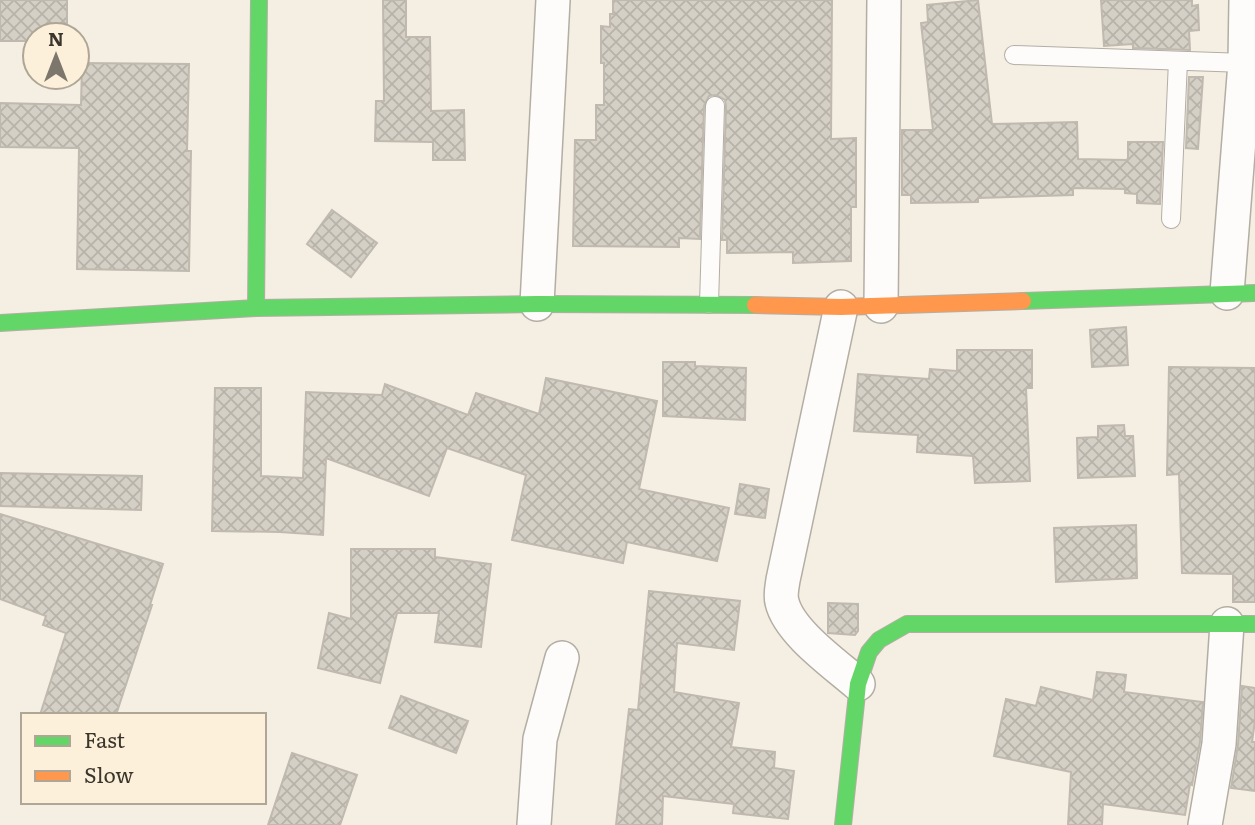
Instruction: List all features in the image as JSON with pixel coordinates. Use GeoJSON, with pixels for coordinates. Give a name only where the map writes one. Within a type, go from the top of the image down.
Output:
{"type":"FeatureCollection","features":[{"type":"Feature","properties":{"kind":"street"},"geometry":{"type":"LineString","coordinates":[[256,308],[259,0]]}},
{"type":"Feature","properties":{"kind":"street"},"geometry":{"type":"LineString","coordinates":[[537,304],[554,0]]}},
{"type":"Feature","properties":{"kind":"street"},"geometry":{"type":"LineString","coordinates":[[881,306],[884,0]]}},
{"type":"Feature","properties":{"kind":"street"},"geometry":{"type":"LineString","coordinates":[[0,323],[256,308],[537,304],[841,307],[1241,293],[1246,0]]}},
{"type":"Feature","properties":{"kind":"street"},"geometry":{"type":"LineString","coordinates":[[841,307],[781,600],[788,618],[809,641],[858,684]]}},
{"type":"Feature","properties":{"kind":"street"},"geometry":{"type":"LineString","coordinates":[[843,825],[858,684],[869,652],[878,640],[893,630],[907,624],[1241,624],[1205,825]]}},
{"type":"Feature","properties":{"kind":"street"},"geometry":{"type":"LineString","coordinates":[[534,825],[540,739],[562,658]]}},
{"type":"Feature","properties":{"kind":"lane"},"geometry":{"type":"LineString","coordinates":[[1014,55],[1245,63]]}},
{"type":"Feature","properties":{"kind":"lane"},"geometry":{"type":"LineString","coordinates":[[1171,219],[1178,61]]}},
{"type":"Feature","properties":{"kind":"lane"},"geometry":{"type":"LineString","coordinates":[[709,304],[715,106]]}},
{"type":"Feature","properties":{"kind":"building"},"geometry":{"type":"Polygon","coordinates":[[[0,0],[67,0],[67,21],[21,21],[21,41],[0,41],[0,0]]]}},
{"type":"Feature","properties":{"kind":"building"},"geometry":{"type":"Polygon","coordinates":[[[383,0],[406,0],[406,37],[430,37],[431,111],[464,110],[465,160],[433,160],[433,142],[375,141],[376,101],[384,101],[383,0]]]}},
{"type":"Feature","properties":{"kind":"building"},"geometry":{"type":"Polygon","coordinates":[[[613,0],[832,0],[831,139],[856,138],[856,207],[851,207],[851,261],[793,263],[793,252],[727,253],[727,240],[722,240],[726,106],[725,100],[716,95],[709,96],[704,106],[700,239],[679,238],[679,247],[573,246],[575,140],[596,140],[596,105],[604,105],[601,26],[610,27],[613,0]]]}},
{"type":"Feature","properties":{"kind":"building"},"geometry":{"type":"Polygon","coordinates":[[[978,0],[992,124],[1077,122],[1078,159],[1126,160],[1128,142],[1163,142],[1160,204],[1137,203],[1137,194],[1125,193],[1125,189],[1073,188],[1073,195],[978,198],[978,202],[911,203],[911,195],[902,195],[902,130],[933,130],[921,23],[928,22],[927,5],[978,0]]]}},
{"type":"Feature","properties":{"kind":"building"},"geometry":{"type":"Polygon","coordinates":[[[1101,0],[1192,0],[1192,6],[1198,5],[1199,30],[1189,31],[1190,50],[1133,48],[1133,44],[1104,46],[1101,0]]]}},
{"type":"Feature","properties":{"kind":"building"},"geometry":{"type":"Polygon","coordinates":[[[91,63],[189,64],[189,271],[77,269],[79,148],[0,147],[0,103],[81,105],[81,91],[91,91],[91,63]]]}},
{"type":"Feature","properties":{"kind":"building"},"geometry":{"type":"Polygon","coordinates":[[[1189,77],[1203,77],[1198,149],[1186,148],[1189,77]]]}},
{"type":"Feature","properties":{"kind":"building"},"geometry":{"type":"Polygon","coordinates":[[[332,210],[377,243],[351,277],[307,244],[332,210]]]}},
{"type":"Feature","properties":{"kind":"building"},"geometry":{"type":"Polygon","coordinates":[[[1126,327],[1128,365],[1092,367],[1090,330],[1126,327]]]}},
{"type":"Feature","properties":{"kind":"building"},"geometry":{"type":"Polygon","coordinates":[[[957,350],[1032,350],[1032,388],[1026,388],[1030,481],[975,483],[973,456],[917,452],[918,435],[854,431],[858,374],[929,379],[930,369],[957,371],[957,350]]]}},
{"type":"Feature","properties":{"kind":"building"},"geometry":{"type":"Polygon","coordinates":[[[663,362],[695,362],[695,366],[746,368],[745,420],[663,416],[663,362]]]}},
{"type":"Feature","properties":{"kind":"building"},"geometry":{"type":"Polygon","coordinates":[[[1169,367],[1255,368],[1255,602],[1233,602],[1233,574],[1182,573],[1179,474],[1167,475],[1169,367]]]}},
{"type":"Feature","properties":{"kind":"building"},"geometry":{"type":"Polygon","coordinates":[[[546,378],[657,401],[639,489],[729,508],[717,561],[627,542],[623,563],[512,540],[526,475],[447,448],[429,496],[326,458],[323,535],[212,531],[215,388],[261,388],[261,476],[303,478],[306,392],[382,395],[385,384],[468,415],[476,393],[539,414],[546,378]]]}},
{"type":"Feature","properties":{"kind":"building"},"geometry":{"type":"Polygon","coordinates":[[[1124,425],[1125,436],[1133,436],[1135,476],[1078,478],[1077,438],[1098,437],[1098,426],[1124,425]]]}},
{"type":"Feature","properties":{"kind":"building"},"geometry":{"type":"Polygon","coordinates":[[[0,473],[142,476],[141,510],[0,506],[0,473]]]}},
{"type":"Feature","properties":{"kind":"building"},"geometry":{"type":"Polygon","coordinates":[[[740,484],[769,489],[765,518],[735,514],[740,484]]]}},
{"type":"Feature","properties":{"kind":"building"},"geometry":{"type":"Polygon","coordinates":[[[0,514],[163,564],[117,713],[41,713],[66,633],[43,625],[46,616],[0,599],[0,514]]]}},
{"type":"Feature","properties":{"kind":"building"},"geometry":{"type":"Polygon","coordinates":[[[1136,525],[1137,578],[1056,582],[1054,528],[1136,525]]]}},
{"type":"Feature","properties":{"kind":"building"},"geometry":{"type":"Polygon","coordinates":[[[351,549],[435,549],[435,557],[491,564],[481,647],[435,642],[439,613],[397,613],[380,683],[318,668],[329,613],[351,619],[351,549]]]}},
{"type":"Feature","properties":{"kind":"building"},"geometry":{"type":"Polygon","coordinates":[[[649,591],[740,601],[734,650],[677,643],[674,692],[739,703],[731,747],[775,752],[774,768],[794,771],[788,819],[733,813],[734,804],[663,796],[662,825],[616,825],[629,709],[638,710],[649,591]]]}},
{"type":"Feature","properties":{"kind":"building"},"geometry":{"type":"Polygon","coordinates":[[[828,603],[858,604],[858,631],[855,635],[828,633],[828,603]]]}},
{"type":"Feature","properties":{"kind":"building"},"geometry":{"type":"Polygon","coordinates":[[[1097,672],[1126,675],[1124,692],[1203,702],[1200,742],[1185,815],[1103,804],[1102,825],[1068,825],[1071,772],[994,756],[1006,699],[1036,706],[1041,687],[1093,700],[1097,672]]]}},
{"type":"Feature","properties":{"kind":"building"},"geometry":{"type":"Polygon","coordinates":[[[1242,686],[1255,688],[1252,742],[1255,742],[1255,791],[1231,788],[1238,745],[1242,686]]]}},
{"type":"Feature","properties":{"kind":"building"},"geometry":{"type":"Polygon","coordinates":[[[401,696],[468,721],[456,753],[389,728],[401,696]]]}},
{"type":"Feature","properties":{"kind":"building"},"geometry":{"type":"Polygon","coordinates":[[[292,753],[357,775],[340,825],[268,825],[292,753]]]}},
{"type":"Feature","properties":{"kind":"traffic: fast"},"geometry":{"type":"LineString","coordinates":[[256,308],[259,0]]}},
{"type":"Feature","properties":{"kind":"traffic: fast"},"geometry":{"type":"LineString","coordinates":[[1023,301],[1255,293]]}},
{"type":"Feature","properties":{"kind":"traffic: fast"},"geometry":{"type":"LineString","coordinates":[[0,323],[256,308],[537,304],[755,305]]}},
{"type":"Feature","properties":{"kind":"traffic: fast"},"geometry":{"type":"LineString","coordinates":[[843,825],[858,684],[869,652],[879,640],[907,624],[1255,624]]}},
{"type":"Feature","properties":{"kind":"traffic: slow"},"geometry":{"type":"LineString","coordinates":[[755,305],[841,307],[1023,301]]}}]}
